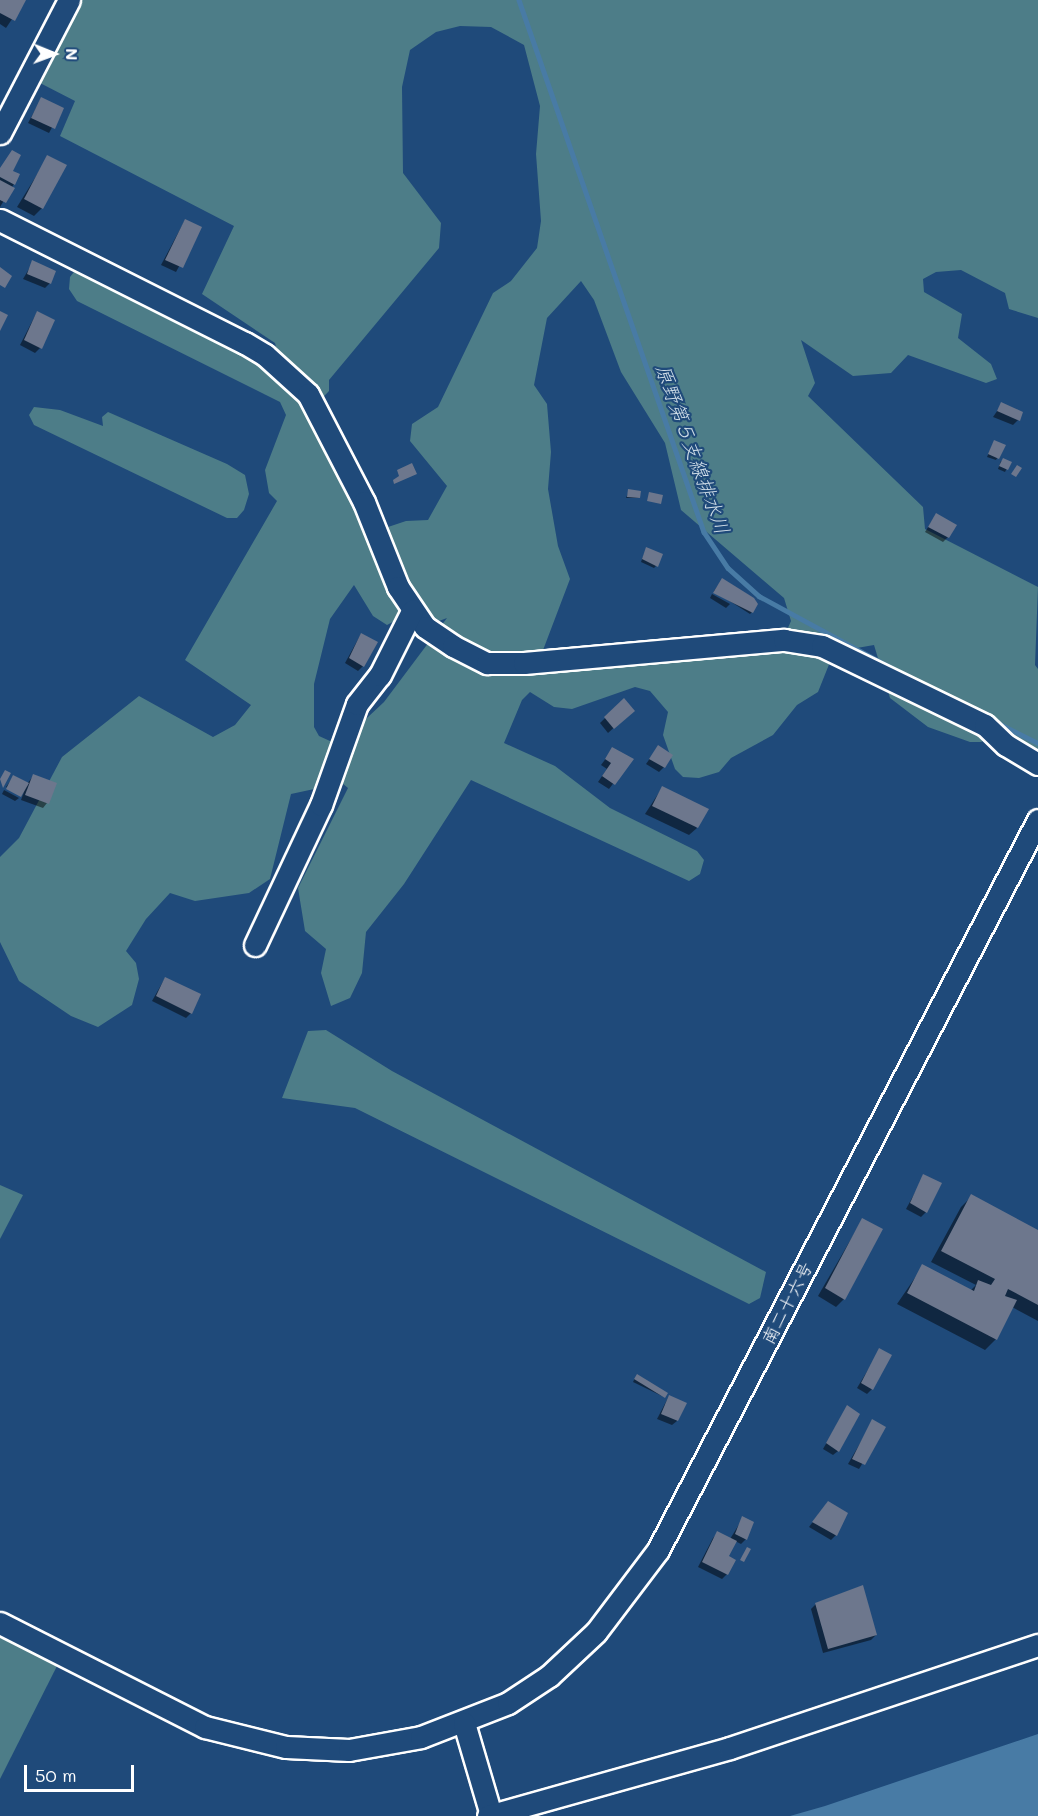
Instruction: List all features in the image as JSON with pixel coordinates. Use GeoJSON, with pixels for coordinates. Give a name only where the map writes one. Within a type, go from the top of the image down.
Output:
{"type":"FeatureCollection","features":[{"type":"Feature","properties":{"kind":"street"},"geometry":{"type":"LineString","coordinates":[[0,133],[69,0]]}},
{"type":"Feature","properties":{"kind":"street"},"geometry":{"type":"LineString","coordinates":[[0,220],[245,343],[265,355],[308,394],[364,502],[398,588],[412,611],[425,627],[487,663],[550,662],[784,640],[822,646],[985,725],[1006,744],[1038,764]]}},
{"type":"Feature","properties":{"kind":"street"},"geometry":{"type":"LineString","coordinates":[[255,945],[321,805],[357,704],[380,675],[412,611]]}},
{"type":"Feature","properties":{"kind":"street","name":"南二十六号"},"geometry":{"type":"LineString","coordinates":[[0,1623],[205,1727],[247,1740],[286,1747],[349,1750],[421,1737],[464,1723],[508,1703],[549,1676],[596,1632],[658,1550],[1038,820]]}},
{"type":"Feature","properties":{"kind":"street"},"geometry":{"type":"LineString","coordinates":[[464,1723],[489,1816],[730,1748],[1038,1645]]}},
{"type":"Feature","properties":{"kind":"green space"},"geometry":{"type":"Polygon","coordinates":[[[79,0],[1038,0],[1038,318],[1009,309],[1005,293],[961,270],[936,272],[923,279],[924,292],[962,314],[958,338],[991,364],[997,379],[986,383],[908,355],[891,373],[853,376],[801,340],[815,383],[808,396],[923,507],[925,529],[1038,587],[1035,665],[1038,669],[1038,749],[998,732],[981,742],[970,742],[928,727],[890,698],[874,645],[834,652],[818,692],[797,705],[773,735],[731,758],[719,772],[699,778],[683,777],[675,769],[663,735],[668,712],[650,691],[635,687],[572,709],[554,707],[530,692],[522,700],[504,743],[555,766],[610,808],[697,851],[704,860],[700,874],[689,881],[471,780],[404,884],[366,932],[362,973],[350,998],[331,1006],[321,973],[326,949],[305,931],[298,888],[348,788],[342,783],[291,794],[270,879],[249,893],[195,901],[170,893],[146,919],[126,951],[136,963],[139,979],[132,1005],[98,1027],[71,1016],[19,981],[0,942],[0,857],[19,838],[62,757],[139,696],[213,737],[235,725],[251,705],[185,660],[277,501],[269,493],[265,470],[286,415],[280,402],[77,301],[69,289],[70,277],[77,268],[279,358],[275,343],[202,294],[234,226],[60,136],[75,101],[40,83],[43,66],[79,0]],[[460,26],[436,32],[410,50],[402,87],[403,173],[441,223],[439,248],[329,380],[329,391],[309,412],[315,435],[341,467],[370,533],[406,521],[428,520],[447,486],[410,441],[412,424],[438,407],[493,293],[511,281],[537,248],[541,221],[536,154],[540,106],[524,45],[491,27],[460,26]],[[581,281],[547,318],[534,385],[547,404],[551,452],[548,489],[558,546],[570,579],[537,666],[558,669],[652,663],[673,656],[779,648],[791,621],[784,598],[681,510],[665,443],[621,372],[594,300],[581,281]],[[354,585],[330,619],[314,684],[314,727],[319,736],[330,741],[352,732],[384,702],[447,618],[439,621],[421,607],[387,625],[373,616],[354,585]]]}},
{"type":"Feature","properties":{"kind":"green space"},"geometry":{"type":"Polygon","coordinates":[[[34,407],[60,410],[103,426],[102,417],[108,412],[227,464],[245,475],[249,494],[244,510],[237,518],[227,518],[34,425],[29,415],[34,407]]]}},
{"type":"Feature","properties":{"kind":"green space"},"geometry":{"type":"Polygon","coordinates":[[[326,1030],[392,1071],[766,1272],[760,1298],[749,1304],[355,1108],[282,1098],[308,1031],[326,1030]]]}},
{"type":"Feature","properties":{"kind":"green space"},"geometry":{"type":"Polygon","coordinates":[[[0,1185],[23,1195],[0,1239],[0,1185]]]}},
{"type":"Feature","properties":{"kind":"green space"},"geometry":{"type":"Polygon","coordinates":[[[0,1635],[58,1664],[0,1779],[0,1635]]]}},
{"type":"Feature","properties":{"kind":"water"},"geometry":{"type":"Polygon","coordinates":[[[1038,1734],[1038,1816],[790,1816],[825,1806],[1038,1734]]]}},
{"type":"Feature","properties":{"kind":"building"},"geometry":{"type":"Polygon","coordinates":[[[0,0],[26,0],[15,21],[0,13],[0,0]]]}},
{"type":"Feature","properties":{"kind":"building"},"geometry":{"type":"Polygon","coordinates":[[[41,97],[64,108],[55,129],[31,118],[41,97]]]}},
{"type":"Feature","properties":{"kind":"building"},"geometry":{"type":"Polygon","coordinates":[[[12,150],[21,155],[13,171],[20,174],[15,185],[0,177],[0,168],[12,150]]]}},
{"type":"Feature","properties":{"kind":"building"},"geometry":{"type":"Polygon","coordinates":[[[47,155],[67,165],[43,209],[24,199],[47,155]]]}},
{"type":"Feature","properties":{"kind":"building"},"geometry":{"type":"Polygon","coordinates":[[[0,180],[15,188],[6,203],[0,200],[0,180]]]}},
{"type":"Feature","properties":{"kind":"building"},"geometry":{"type":"Polygon","coordinates":[[[185,219],[202,227],[183,268],[165,260],[185,219]]]}},
{"type":"Feature","properties":{"kind":"building"},"geometry":{"type":"Polygon","coordinates":[[[32,260],[56,271],[51,284],[27,274],[32,260]]]}},
{"type":"Feature","properties":{"kind":"building"},"geometry":{"type":"Polygon","coordinates":[[[0,267],[12,276],[5,288],[0,285],[0,267]]]}},
{"type":"Feature","properties":{"kind":"building"},"geometry":{"type":"Polygon","coordinates":[[[0,311],[8,315],[0,331],[0,311]]]}},
{"type":"Feature","properties":{"kind":"building"},"geometry":{"type":"Polygon","coordinates":[[[37,311],[55,320],[42,349],[24,340],[37,311]]]}},
{"type":"Feature","properties":{"kind":"building"},"geometry":{"type":"Polygon","coordinates":[[[1001,402],[1023,412],[1020,421],[997,411],[1001,402]]]}},
{"type":"Feature","properties":{"kind":"building"},"geometry":{"type":"Polygon","coordinates":[[[994,440],[1006,445],[999,459],[988,454],[994,440]]]}},
{"type":"Feature","properties":{"kind":"building"},"geometry":{"type":"Polygon","coordinates":[[[1003,458],[1012,462],[1008,470],[999,466],[1003,458]]]}},
{"type":"Feature","properties":{"kind":"building"},"geometry":{"type":"Polygon","coordinates":[[[412,463],[417,474],[394,484],[393,480],[399,476],[397,470],[412,463]]]}},
{"type":"Feature","properties":{"kind":"building"},"geometry":{"type":"Polygon","coordinates":[[[1017,465],[1022,468],[1016,477],[1011,474],[1017,465]]]}},
{"type":"Feature","properties":{"kind":"building"},"geometry":{"type":"Polygon","coordinates":[[[628,489],[641,491],[640,498],[627,497],[628,489]]]}},
{"type":"Feature","properties":{"kind":"building"},"geometry":{"type":"Polygon","coordinates":[[[649,492],[663,495],[661,504],[647,501],[649,492]]]}},
{"type":"Feature","properties":{"kind":"building"},"geometry":{"type":"Polygon","coordinates":[[[936,513],[957,525],[949,538],[928,527],[936,513]]]}},
{"type":"Feature","properties":{"kind":"building"},"geometry":{"type":"Polygon","coordinates":[[[646,547],[663,554],[658,567],[642,559],[646,547]]]}},
{"type":"Feature","properties":{"kind":"building"},"geometry":{"type":"Polygon","coordinates":[[[722,578],[754,598],[758,604],[753,613],[713,593],[722,578]]]}},
{"type":"Feature","properties":{"kind":"building"},"geometry":{"type":"Polygon","coordinates":[[[361,633],[378,642],[364,667],[349,658],[361,633]]]}},
{"type":"Feature","properties":{"kind":"building"},"geometry":{"type":"Polygon","coordinates":[[[624,698],[635,711],[614,729],[604,717],[624,698]]]}},
{"type":"Feature","properties":{"kind":"building"},"geometry":{"type":"Polygon","coordinates":[[[658,745],[673,755],[665,768],[649,759],[658,745]]]}},
{"type":"Feature","properties":{"kind":"building"},"geometry":{"type":"Polygon","coordinates":[[[612,747],[634,759],[615,785],[602,776],[611,763],[605,759],[612,747]]]}},
{"type":"Feature","properties":{"kind":"building"},"geometry":{"type":"Polygon","coordinates":[[[5,770],[11,773],[3,788],[0,779],[5,770]]]}},
{"type":"Feature","properties":{"kind":"building"},"geometry":{"type":"Polygon","coordinates":[[[33,774],[57,783],[49,804],[25,795],[33,774]]]}},
{"type":"Feature","properties":{"kind":"building"},"geometry":{"type":"Polygon","coordinates":[[[13,775],[29,783],[21,797],[6,789],[13,775]]]}},
{"type":"Feature","properties":{"kind":"building"},"geometry":{"type":"Polygon","coordinates":[[[662,786],[709,809],[698,828],[652,806],[662,786]]]}},
{"type":"Feature","properties":{"kind":"building"},"geometry":{"type":"Polygon","coordinates":[[[165,977],[201,994],[192,1014],[156,996],[165,977]]]}},
{"type":"Feature","properties":{"kind":"building"},"geometry":{"type":"Polygon","coordinates":[[[923,1174],[942,1183],[927,1213],[910,1203],[923,1174]]]}},
{"type":"Feature","properties":{"kind":"building"},"geometry":{"type":"Polygon","coordinates":[[[971,1194],[1038,1230],[1038,1305],[1008,1289],[1005,1296],[1017,1300],[997,1340],[907,1293],[922,1264],[974,1291],[978,1280],[991,1285],[995,1279],[941,1251],[971,1194]]]}},
{"type":"Feature","properties":{"kind":"building"},"geometry":{"type":"Polygon","coordinates":[[[862,1218],[883,1229],[845,1300],[825,1288],[862,1218]]]}},
{"type":"Feature","properties":{"kind":"building"},"geometry":{"type":"Polygon","coordinates":[[[879,1348],[892,1355],[873,1390],[861,1383],[879,1348]]]}},
{"type":"Feature","properties":{"kind":"building"},"geometry":{"type":"Polygon","coordinates":[[[637,1374],[668,1393],[665,1398],[634,1379],[637,1374]]]}},
{"type":"Feature","properties":{"kind":"building"},"geometry":{"type":"Polygon","coordinates":[[[669,1395],[687,1403],[678,1421],[661,1414],[669,1395]]]}},
{"type":"Feature","properties":{"kind":"building"},"geometry":{"type":"Polygon","coordinates":[[[847,1405],[860,1414],[839,1452],[826,1443],[847,1405]]]}},
{"type":"Feature","properties":{"kind":"building"},"geometry":{"type":"Polygon","coordinates":[[[872,1419],[886,1427],[865,1465],[852,1459],[872,1419]]]}},
{"type":"Feature","properties":{"kind":"building"},"geometry":{"type":"Polygon","coordinates":[[[828,1501],[848,1513],[837,1536],[812,1522],[828,1501]]]}},
{"type":"Feature","properties":{"kind":"building"},"geometry":{"type":"Polygon","coordinates":[[[742,1516],[754,1522],[747,1540],[735,1534],[742,1516]]]}},
{"type":"Feature","properties":{"kind":"building"},"geometry":{"type":"Polygon","coordinates":[[[717,1531],[737,1541],[729,1556],[736,1560],[728,1575],[702,1562],[717,1531]]]}},
{"type":"Feature","properties":{"kind":"building"},"geometry":{"type":"Polygon","coordinates":[[[747,1547],[751,1549],[744,1562],[740,1560],[747,1547]]]}},
{"type":"Feature","properties":{"kind":"building"},"geometry":{"type":"Polygon","coordinates":[[[863,1585],[877,1635],[828,1649],[815,1603],[863,1585]]]}},
{"type":"Feature","properties":{"kind":"waterway","name":"原野第５支線排水川"},"geometry":{"type":"LineString","coordinates":[[519,0],[704,532],[728,568],[759,596],[901,673]]}},
{"type":"Feature","properties":{"kind":"waterway","name":"原野第５支線排水川"},"geometry":{"type":"LineString","coordinates":[[994,721],[1038,743]]}}]}
